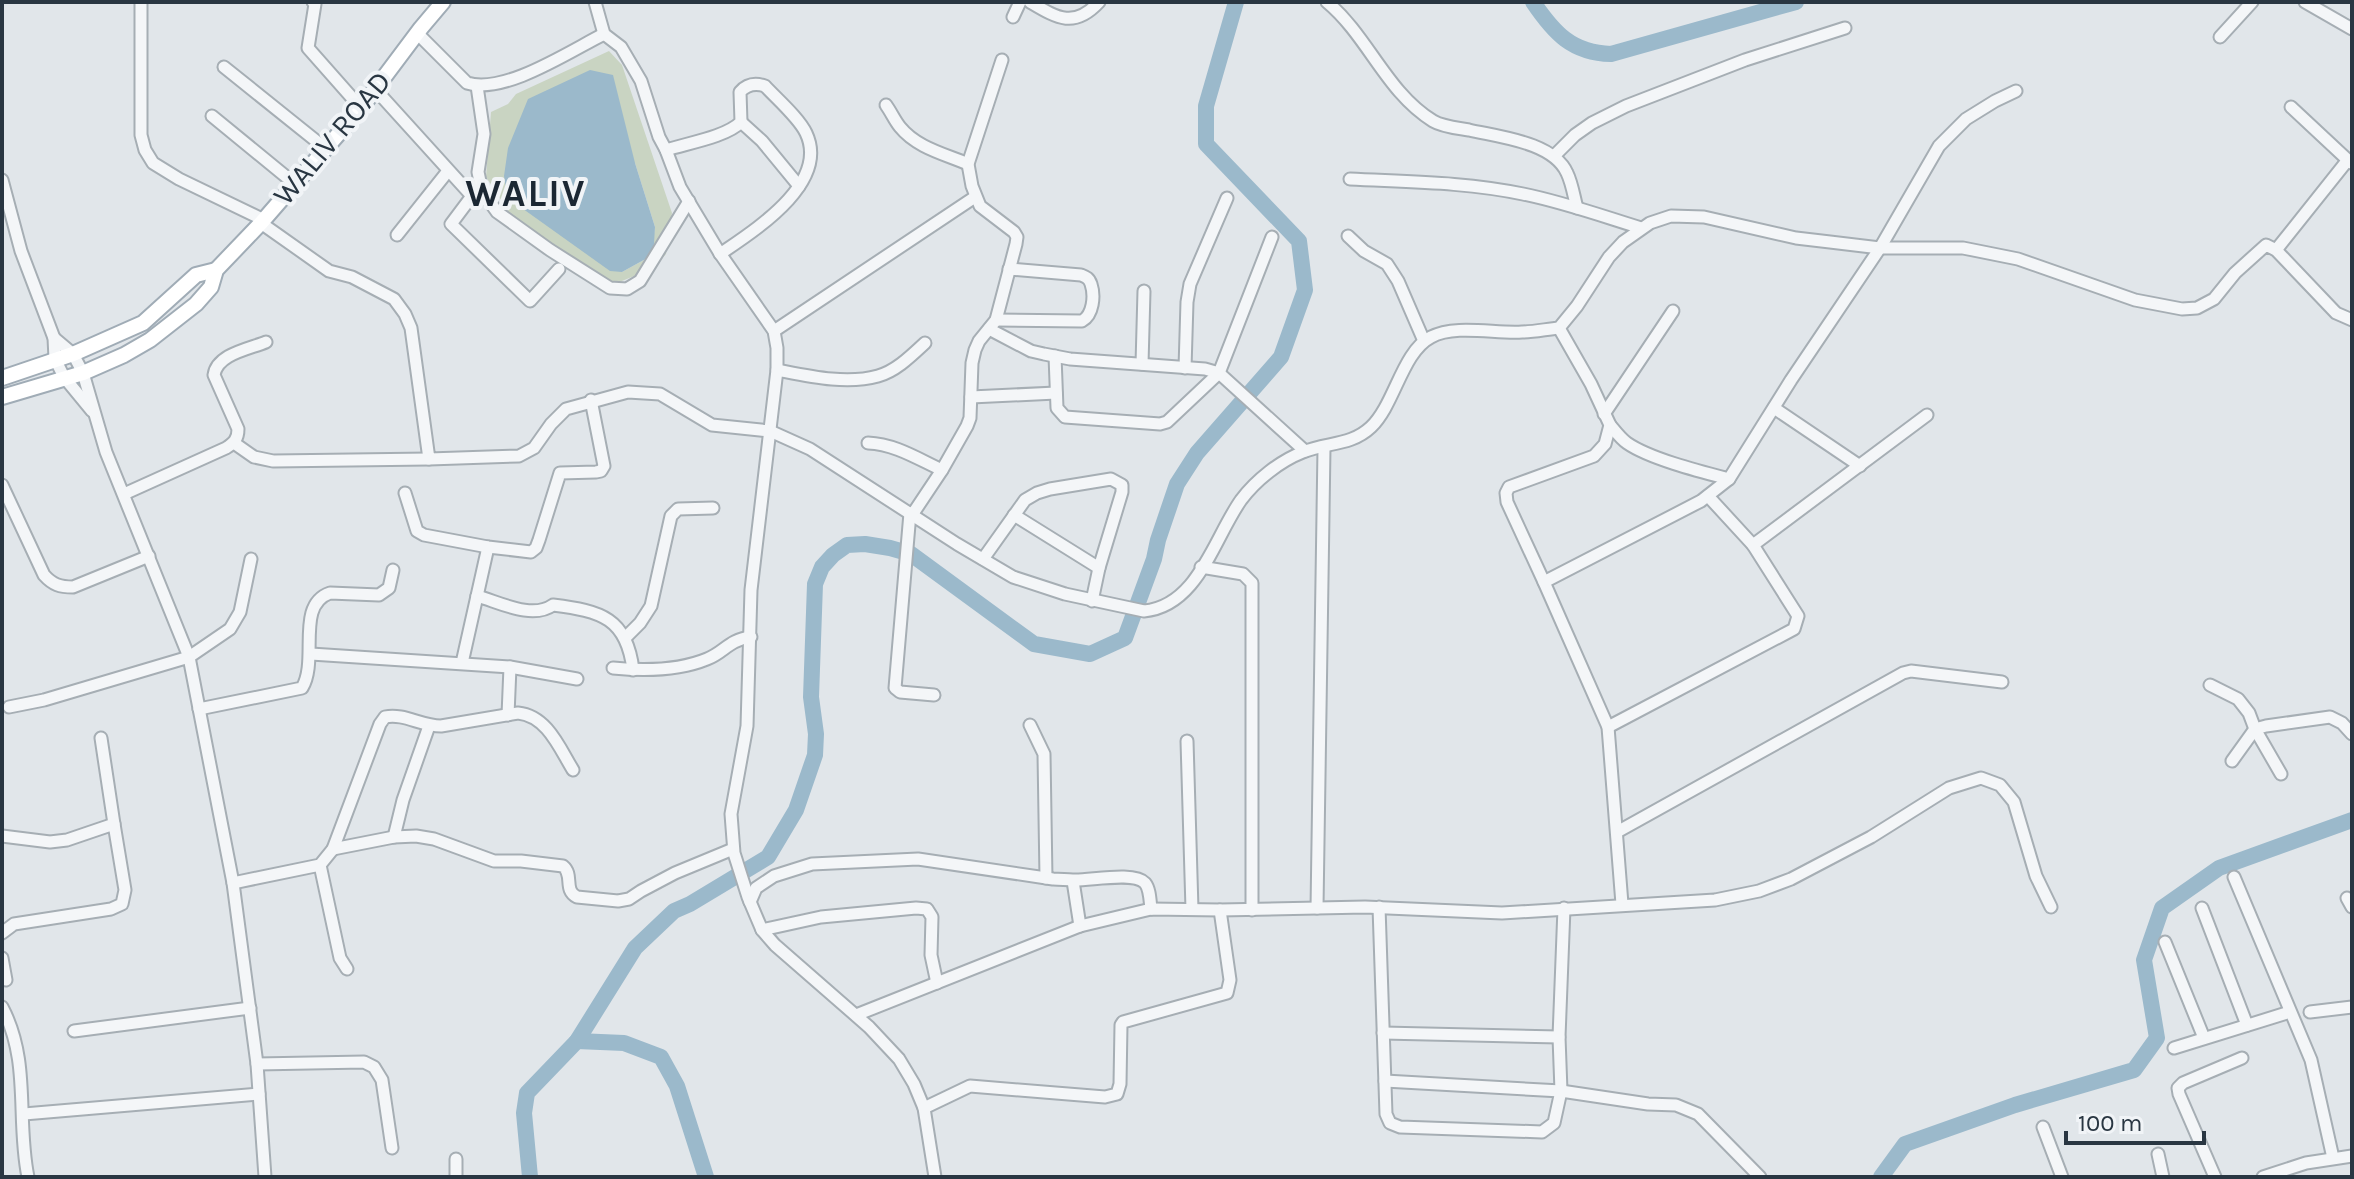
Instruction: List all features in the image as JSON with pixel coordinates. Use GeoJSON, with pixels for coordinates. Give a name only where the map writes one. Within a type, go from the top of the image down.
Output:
{"type":"FeatureCollection","features":[{"type":"Feature","properties":{"kind":"main road","name":"WALIV ROAD"},"geometry":{"type":"LineString","coordinates":[[2,397],[83,373],[124,355],[172,324],[211,287],[216,270],[361,108],[443,2]]}},
{"type":"Feature","properties":{"kind":"main road","name":"WALIV ROAD"},"geometry":{"type":"LineString","coordinates":[[2,378],[73,354],[143,323],[196,275],[216,270]]}},
{"type":"Feature","properties":{"kind":"street"},"geometry":{"type":"LineString","coordinates":[[141,2],[141,135],[153,163],[262,221],[329,271],[352,277],[394,299],[411,328],[429,459]]}},
{"type":"Feature","properties":{"kind":"street"},"geometry":{"type":"LineString","coordinates":[[313,2],[308,48],[361,108]]}},
{"type":"Feature","properties":{"kind":"street"},"geometry":{"type":"LineString","coordinates":[[595,2],[604,34],[621,47],[641,81],[659,137],[680,187],[720,254],[774,331],[777,348],[751,590],[747,726],[731,814],[734,851],[762,930],[785,955],[883,1040],[899,1059],[924,1108],[935,1177]]}},
{"type":"Feature","properties":{"kind":"street"},"geometry":{"type":"LineString","coordinates":[[1013,17],[1020,2]]}},
{"type":"Feature","properties":{"kind":"street"},"geometry":{"type":"LineString","coordinates":[[1030,2],[1061,19],[1075,19],[1099,2]]}},
{"type":"Feature","properties":{"kind":"street"},"geometry":{"type":"LineString","coordinates":[[1327,2],[1353,29],[1388,80],[1436,123],[1528,143],[1554,156],[1567,171],[1577,208]]}},
{"type":"Feature","properties":{"kind":"street"},"geometry":{"type":"LineString","coordinates":[[2220,37],[2252,2]]}},
{"type":"Feature","properties":{"kind":"street"},"geometry":{"type":"LineString","coordinates":[[2305,2],[2352,29]]}},
{"type":"Feature","properties":{"kind":"street"},"geometry":{"type":"LineString","coordinates":[[1554,156],[1592,123],[1626,106],[1745,60],[1845,28]]}},
{"type":"Feature","properties":{"kind":"street"},"geometry":{"type":"LineString","coordinates":[[417,33],[467,83],[477,86],[514,80],[604,34]]}},
{"type":"Feature","properties":{"kind":"street"},"geometry":{"type":"LineString","coordinates":[[934,695],[900,692],[895,688],[911,514],[942,470],[967,426],[972,363],[979,341],[992,324],[1017,237],[980,206],[968,164],[1002,60]]}},
{"type":"Feature","properties":{"kind":"street"},"geometry":{"type":"LineString","coordinates":[[224,67],[325,148]]}},
{"type":"Feature","properties":{"kind":"street"},"geometry":{"type":"LineString","coordinates":[[720,254],[780,208],[799,186],[805,178],[811,166],[807,134],[765,86],[751,85],[740,92],[741,122],[762,141],[799,186]]}},
{"type":"Feature","properties":{"kind":"street"},"geometry":{"type":"LineString","coordinates":[[477,86],[484,134],[478,172],[482,191],[497,212],[610,288],[627,289],[640,281],[689,201]]}},
{"type":"Feature","properties":{"kind":"street"},"geometry":{"type":"LineString","coordinates":[[375,89],[472,196],[451,224],[530,301],[559,269]]}},
{"type":"Feature","properties":{"kind":"street"},"geometry":{"type":"LineString","coordinates":[[1544,582],[1708,496],[1729,479],[1880,248],[1939,146],[1966,119],[2016,91]]}},
{"type":"Feature","properties":{"kind":"street"},"geometry":{"type":"LineString","coordinates":[[886,105],[901,128],[915,140],[930,150],[968,164]]}},
{"type":"Feature","properties":{"kind":"street"},"geometry":{"type":"LineString","coordinates":[[2276,250],[2350,162],[2291,107]]}},
{"type":"Feature","properties":{"kind":"street"},"geometry":{"type":"LineString","coordinates":[[212,116],[295,184]]}},
{"type":"Feature","properties":{"kind":"street"},"geometry":{"type":"LineString","coordinates":[[666,150],[726,132],[741,122]]}},
{"type":"Feature","properties":{"kind":"street"},"geometry":{"type":"LineString","coordinates":[[397,235],[448,171]]}},
{"type":"Feature","properties":{"kind":"street"},"geometry":{"type":"LineString","coordinates":[[1350,179],[1492,189],[1558,202],[1641,228]]}},
{"type":"Feature","properties":{"kind":"street"},"geometry":{"type":"LineString","coordinates":[[2,180],[21,251],[54,338],[55,359],[64,377],[95,415]]}},
{"type":"Feature","properties":{"kind":"street"},"geometry":{"type":"LineString","coordinates":[[774,331],[975,197]]}},
{"type":"Feature","properties":{"kind":"street"},"geometry":{"type":"LineString","coordinates":[[1185,368],[1190,284],[1227,198]]}},
{"type":"Feature","properties":{"kind":"street"},"geometry":{"type":"LineString","coordinates":[[234,443],[254,457],[273,461],[519,456],[534,448],[566,409],[628,392],[660,394],[712,425],[770,431],[810,449],[1013,577],[1092,601],[1144,611],[1170,603],[1192,583],[1242,499],[1265,475],[1305,451],[1359,438],[1374,425],[1412,356],[1424,341],[1436,334],[1462,331],[1522,333],[1559,328],[1609,257],[1641,228],[1671,216],[1704,217],[1796,238],[1880,248],[1963,248],[2018,259],[2135,300],[2182,309],[2197,308],[2214,299],[2235,273],[2266,245],[2276,250],[2336,313],[2352,320]]}},
{"type":"Feature","properties":{"kind":"street"},"geometry":{"type":"LineString","coordinates":[[1348,236],[1364,251],[1387,264],[1398,281],[1424,341]]}},
{"type":"Feature","properties":{"kind":"street"},"geometry":{"type":"LineString","coordinates":[[1055,356],[1057,408],[1065,417],[1160,424],[1176,415],[1219,373],[1272,237]]}},
{"type":"Feature","properties":{"kind":"street"},"geometry":{"type":"LineString","coordinates":[[992,324],[1082,321],[1092,312],[1089,279],[1081,275],[1009,269]]}},
{"type":"Feature","properties":{"kind":"street"},"geometry":{"type":"LineString","coordinates":[[1142,364],[1144,291]]}},
{"type":"Feature","properties":{"kind":"street"},"geometry":{"type":"LineString","coordinates":[[1622,904],[1608,727],[1507,502],[1506,493],[1514,484],[1594,456],[1605,444],[1607,419],[1673,311]]}},
{"type":"Feature","properties":{"kind":"street"},"geometry":{"type":"LineString","coordinates":[[992,324],[1031,351],[1219,373],[1305,451]]}},
{"type":"Feature","properties":{"kind":"street"},"geometry":{"type":"LineString","coordinates":[[1559,328],[1607,419],[1627,443],[1689,468],[1729,479]]}},
{"type":"Feature","properties":{"kind":"street"},"geometry":{"type":"LineString","coordinates":[[54,338],[73,354],[83,373],[106,452],[189,657],[233,883],[257,1064],[265,1177]]}},
{"type":"Feature","properties":{"kind":"street"},"geometry":{"type":"LineString","coordinates":[[124,494],[234,443],[238,429],[214,375],[214,368],[221,360],[266,342]]}},
{"type":"Feature","properties":{"kind":"street"},"geometry":{"type":"LineString","coordinates":[[777,370],[827,378],[879,376],[899,365],[925,343]]}},
{"type":"Feature","properties":{"kind":"street"},"geometry":{"type":"LineString","coordinates":[[971,397],[1056,393]]}},
{"type":"Feature","properties":{"kind":"street"},"geometry":{"type":"LineString","coordinates":[[405,493],[417,531],[431,537],[531,552],[539,540],[560,473],[601,471],[603,459],[591,400]]}},
{"type":"Feature","properties":{"kind":"street"},"geometry":{"type":"LineString","coordinates":[[1774,408],[1860,466]]}},
{"type":"Feature","properties":{"kind":"street"},"geometry":{"type":"LineString","coordinates":[[1753,545],[1927,415]]}},
{"type":"Feature","properties":{"kind":"street"},"geometry":{"type":"LineString","coordinates":[[868,443],[895,448],[942,470]]}},
{"type":"Feature","properties":{"kind":"street"},"geometry":{"type":"LineString","coordinates":[[1317,908],[1324,448]]}},
{"type":"Feature","properties":{"kind":"street"},"geometry":{"type":"LineString","coordinates":[[983,559],[1025,500],[1037,493],[1111,479],[1118,481],[1122,492],[1092,601]]}},
{"type":"Feature","properties":{"kind":"street"},"geometry":{"type":"LineString","coordinates":[[2,485],[44,575],[51,583],[73,587],[149,556]]}},
{"type":"Feature","properties":{"kind":"street"},"geometry":{"type":"LineString","coordinates":[[1608,727],[1794,629],[1798,616],[1753,545],[1708,496]]}},
{"type":"Feature","properties":{"kind":"street"},"geometry":{"type":"LineString","coordinates":[[626,637],[651,606],[674,511],[713,508]]}},
{"type":"Feature","properties":{"kind":"street"},"geometry":{"type":"LineString","coordinates":[[1014,515],[1099,568]]}},
{"type":"Feature","properties":{"kind":"street"},"geometry":{"type":"LineString","coordinates":[[462,663],[488,547]]}},
{"type":"Feature","properties":{"kind":"street"},"geometry":{"type":"LineString","coordinates":[[9,707],[44,700],[189,657],[230,629],[240,612],[251,559]]}},
{"type":"Feature","properties":{"kind":"street"},"geometry":{"type":"LineString","coordinates":[[1201,567],[1243,574],[1252,583],[1252,910]]}},
{"type":"Feature","properties":{"kind":"street"},"geometry":{"type":"LineString","coordinates":[[199,709],[302,688],[311,654],[310,614],[315,603],[330,593],[379,595],[389,588],[393,570]]}},
{"type":"Feature","properties":{"kind":"street"},"geometry":{"type":"LineString","coordinates":[[477,596],[535,612],[553,605],[574,608],[617,625],[626,637],[633,670]]}},
{"type":"Feature","properties":{"kind":"street"},"geometry":{"type":"LineString","coordinates":[[613,668],[665,669],[691,665],[710,658],[737,639],[751,637]]}},
{"type":"Feature","properties":{"kind":"street"},"geometry":{"type":"LineString","coordinates":[[311,654],[510,667],[577,679]]}},
{"type":"Feature","properties":{"kind":"street"},"geometry":{"type":"LineString","coordinates":[[508,715],[510,667]]}},
{"type":"Feature","properties":{"kind":"street"},"geometry":{"type":"LineString","coordinates":[[1617,832],[1903,673],[1911,671],[2002,682]]}},
{"type":"Feature","properties":{"kind":"street"},"geometry":{"type":"LineString","coordinates":[[2210,685],[2238,699],[2249,713],[2281,774]]}},
{"type":"Feature","properties":{"kind":"street"},"geometry":{"type":"LineString","coordinates":[[233,883],[320,865],[333,849],[385,717],[397,715],[429,726],[441,726],[526,714],[544,724],[573,770]]}},
{"type":"Feature","properties":{"kind":"street"},"geometry":{"type":"LineString","coordinates":[[2232,761],[2255,729],[2330,717],[2342,723],[2352,734]]}},
{"type":"Feature","properties":{"kind":"street"},"geometry":{"type":"LineString","coordinates":[[1030,725],[1044,754],[1046,878]]}},
{"type":"Feature","properties":{"kind":"street"},"geometry":{"type":"LineString","coordinates":[[394,837],[403,800],[429,726]]}},
{"type":"Feature","properties":{"kind":"street"},"geometry":{"type":"LineString","coordinates":[[2,933],[14,924],[111,909],[122,904],[125,890],[101,738]]}},
{"type":"Feature","properties":{"kind":"street"},"geometry":{"type":"LineString","coordinates":[[1187,741],[1192,909]]}},
{"type":"Feature","properties":{"kind":"street"},"geometry":{"type":"LineString","coordinates":[[856,1015],[1080,926],[1151,909],[1379,907],[1502,913],[1715,900],[1759,891],[1791,879],[1871,837],[1949,788],[1981,778],[2000,785],[2014,802],[2036,876],[2051,907]]}},
{"type":"Feature","properties":{"kind":"street"},"geometry":{"type":"LineString","coordinates":[[2,836],[50,842],[67,840],[114,824]]}},
{"type":"Feature","properties":{"kind":"street"},"geometry":{"type":"LineString","coordinates":[[333,849],[394,837],[434,839],[494,861],[563,866],[569,875],[571,894],[618,901],[629,899],[687,867],[734,851]]}},
{"type":"Feature","properties":{"kind":"street"},"geometry":{"type":"LineString","coordinates":[[749,900],[756,888],[774,876],[812,864],[918,859],[1073,881],[1118,877],[1141,880],[1146,884],[1151,909]]}},
{"type":"Feature","properties":{"kind":"street"},"geometry":{"type":"LineString","coordinates":[[320,865],[340,958],[347,969]]}},
{"type":"Feature","properties":{"kind":"street"},"geometry":{"type":"LineString","coordinates":[[2234,877],[2311,1060],[2333,1158]]}},
{"type":"Feature","properties":{"kind":"street"},"geometry":{"type":"LineString","coordinates":[[1073,881],[1080,926]]}},
{"type":"Feature","properties":{"kind":"street"},"geometry":{"type":"LineString","coordinates":[[1379,907],[1386,1114],[1390,1123],[1400,1127],[1542,1132],[1554,1123],[1561,1091],[1559,1037],[1564,908]]}},
{"type":"Feature","properties":{"kind":"street"},"geometry":{"type":"LineString","coordinates":[[2202,908],[2247,1025]]}},
{"type":"Feature","properties":{"kind":"street"},"geometry":{"type":"LineString","coordinates":[[762,930],[821,917],[927,909],[932,917],[931,955],[937,983]]}},
{"type":"Feature","properties":{"kind":"street"},"geometry":{"type":"LineString","coordinates":[[924,1108],[970,1086],[1105,1097],[1117,1094],[1123,1022],[1227,993],[1230,980],[1220,910]]}},
{"type":"Feature","properties":{"kind":"street"},"geometry":{"type":"LineString","coordinates":[[2165,942],[2204,1038]]}},
{"type":"Feature","properties":{"kind":"street"},"geometry":{"type":"LineString","coordinates":[[2,958],[6,980]]}},
{"type":"Feature","properties":{"kind":"street"},"geometry":{"type":"LineString","coordinates":[[2,1007],[12,1027],[19,1055],[24,1158],[28,1177]]}},
{"type":"Feature","properties":{"kind":"street"},"geometry":{"type":"LineString","coordinates":[[2310,1012],[2352,1007]]}},
{"type":"Feature","properties":{"kind":"street"},"geometry":{"type":"LineString","coordinates":[[74,1031],[250,1008]]}},
{"type":"Feature","properties":{"kind":"street"},"geometry":{"type":"LineString","coordinates":[[2174,1048],[2290,1012]]}},
{"type":"Feature","properties":{"kind":"street"},"geometry":{"type":"LineString","coordinates":[[1383,1033],[1559,1037]]}},
{"type":"Feature","properties":{"kind":"street"},"geometry":{"type":"LineString","coordinates":[[2215,1177],[2178,1088],[2183,1083],[2242,1058]]}},
{"type":"Feature","properties":{"kind":"street"},"geometry":{"type":"LineString","coordinates":[[257,1064],[364,1062],[374,1067],[382,1080],[392,1148]]}},
{"type":"Feature","properties":{"kind":"street"},"geometry":{"type":"LineString","coordinates":[[1385,1081],[1561,1091],[1688,1108],[1698,1114],[1760,1177]]}},
{"type":"Feature","properties":{"kind":"street"},"geometry":{"type":"LineString","coordinates":[[24,1114],[259,1094]]}},
{"type":"Feature","properties":{"kind":"street"},"geometry":{"type":"LineString","coordinates":[[2043,1127],[2062,1177]]}},
{"type":"Feature","properties":{"kind":"street"},"geometry":{"type":"LineString","coordinates":[[2158,1154],[2163,1177]]}},
{"type":"Feature","properties":{"kind":"street"},"geometry":{"type":"LineString","coordinates":[[2263,1177],[2306,1163],[2352,1156]]}},
{"type":"Feature","properties":{"kind":"street"},"geometry":{"type":"LineString","coordinates":[[456,1159],[456,1177]]}},
{"type":"Feature","properties":{"kind":"green space"},"geometry":{"type":"Polygon","coordinates":[[[609,51],[622,65],[672,213],[666,254],[654,268],[612,285],[515,221],[486,177],[491,112],[508,104],[516,94],[609,51]],[[635,163],[622,272],[651,256],[655,227],[635,163]]]}},
{"type":"Feature","properties":{"kind":"water"},"geometry":{"type":"Polygon","coordinates":[[[590,70],[613,75],[655,227],[651,256],[622,272],[610,271],[519,206],[506,189],[504,176],[508,148],[528,99],[590,70]]]}},
{"type":"Feature","properties":{"kind":"waterway"},"geometry":{"type":"LineString","coordinates":[[530,1177],[524,1113],[527,1093],[577,1041],[635,948],[674,911],[768,857],[796,810],[815,755],[816,734],[811,697],[815,584],[822,567],[833,555],[847,545],[865,544],[911,554],[1034,644],[1090,654],[1125,638],[1177,484],[1197,453],[1281,357],[1305,290],[1299,241],[1206,144],[1206,106],[1236,2]]}},
{"type":"Feature","properties":{"kind":"waterway"},"geometry":{"type":"LineString","coordinates":[[1533,2],[1565,39],[1585,50],[1611,54],[1796,2]]}},
{"type":"Feature","properties":{"kind":"waterway"},"geometry":{"type":"LineString","coordinates":[[1881,1177],[1905,1144],[2015,1105],[2134,1070],[2157,1038],[2144,960],[2162,908],[2219,868],[2352,820]]}},
{"type":"Feature","properties":{"kind":"waterway"},"geometry":{"type":"LineString","coordinates":[[577,1041],[624,1043],[661,1057],[677,1086],[706,1177]]}},
{"type":"Feature","properties":{"kind":"district","name":"WALIV"},"geometry":{"type":"Point","coordinates":[526,193]}}]}
